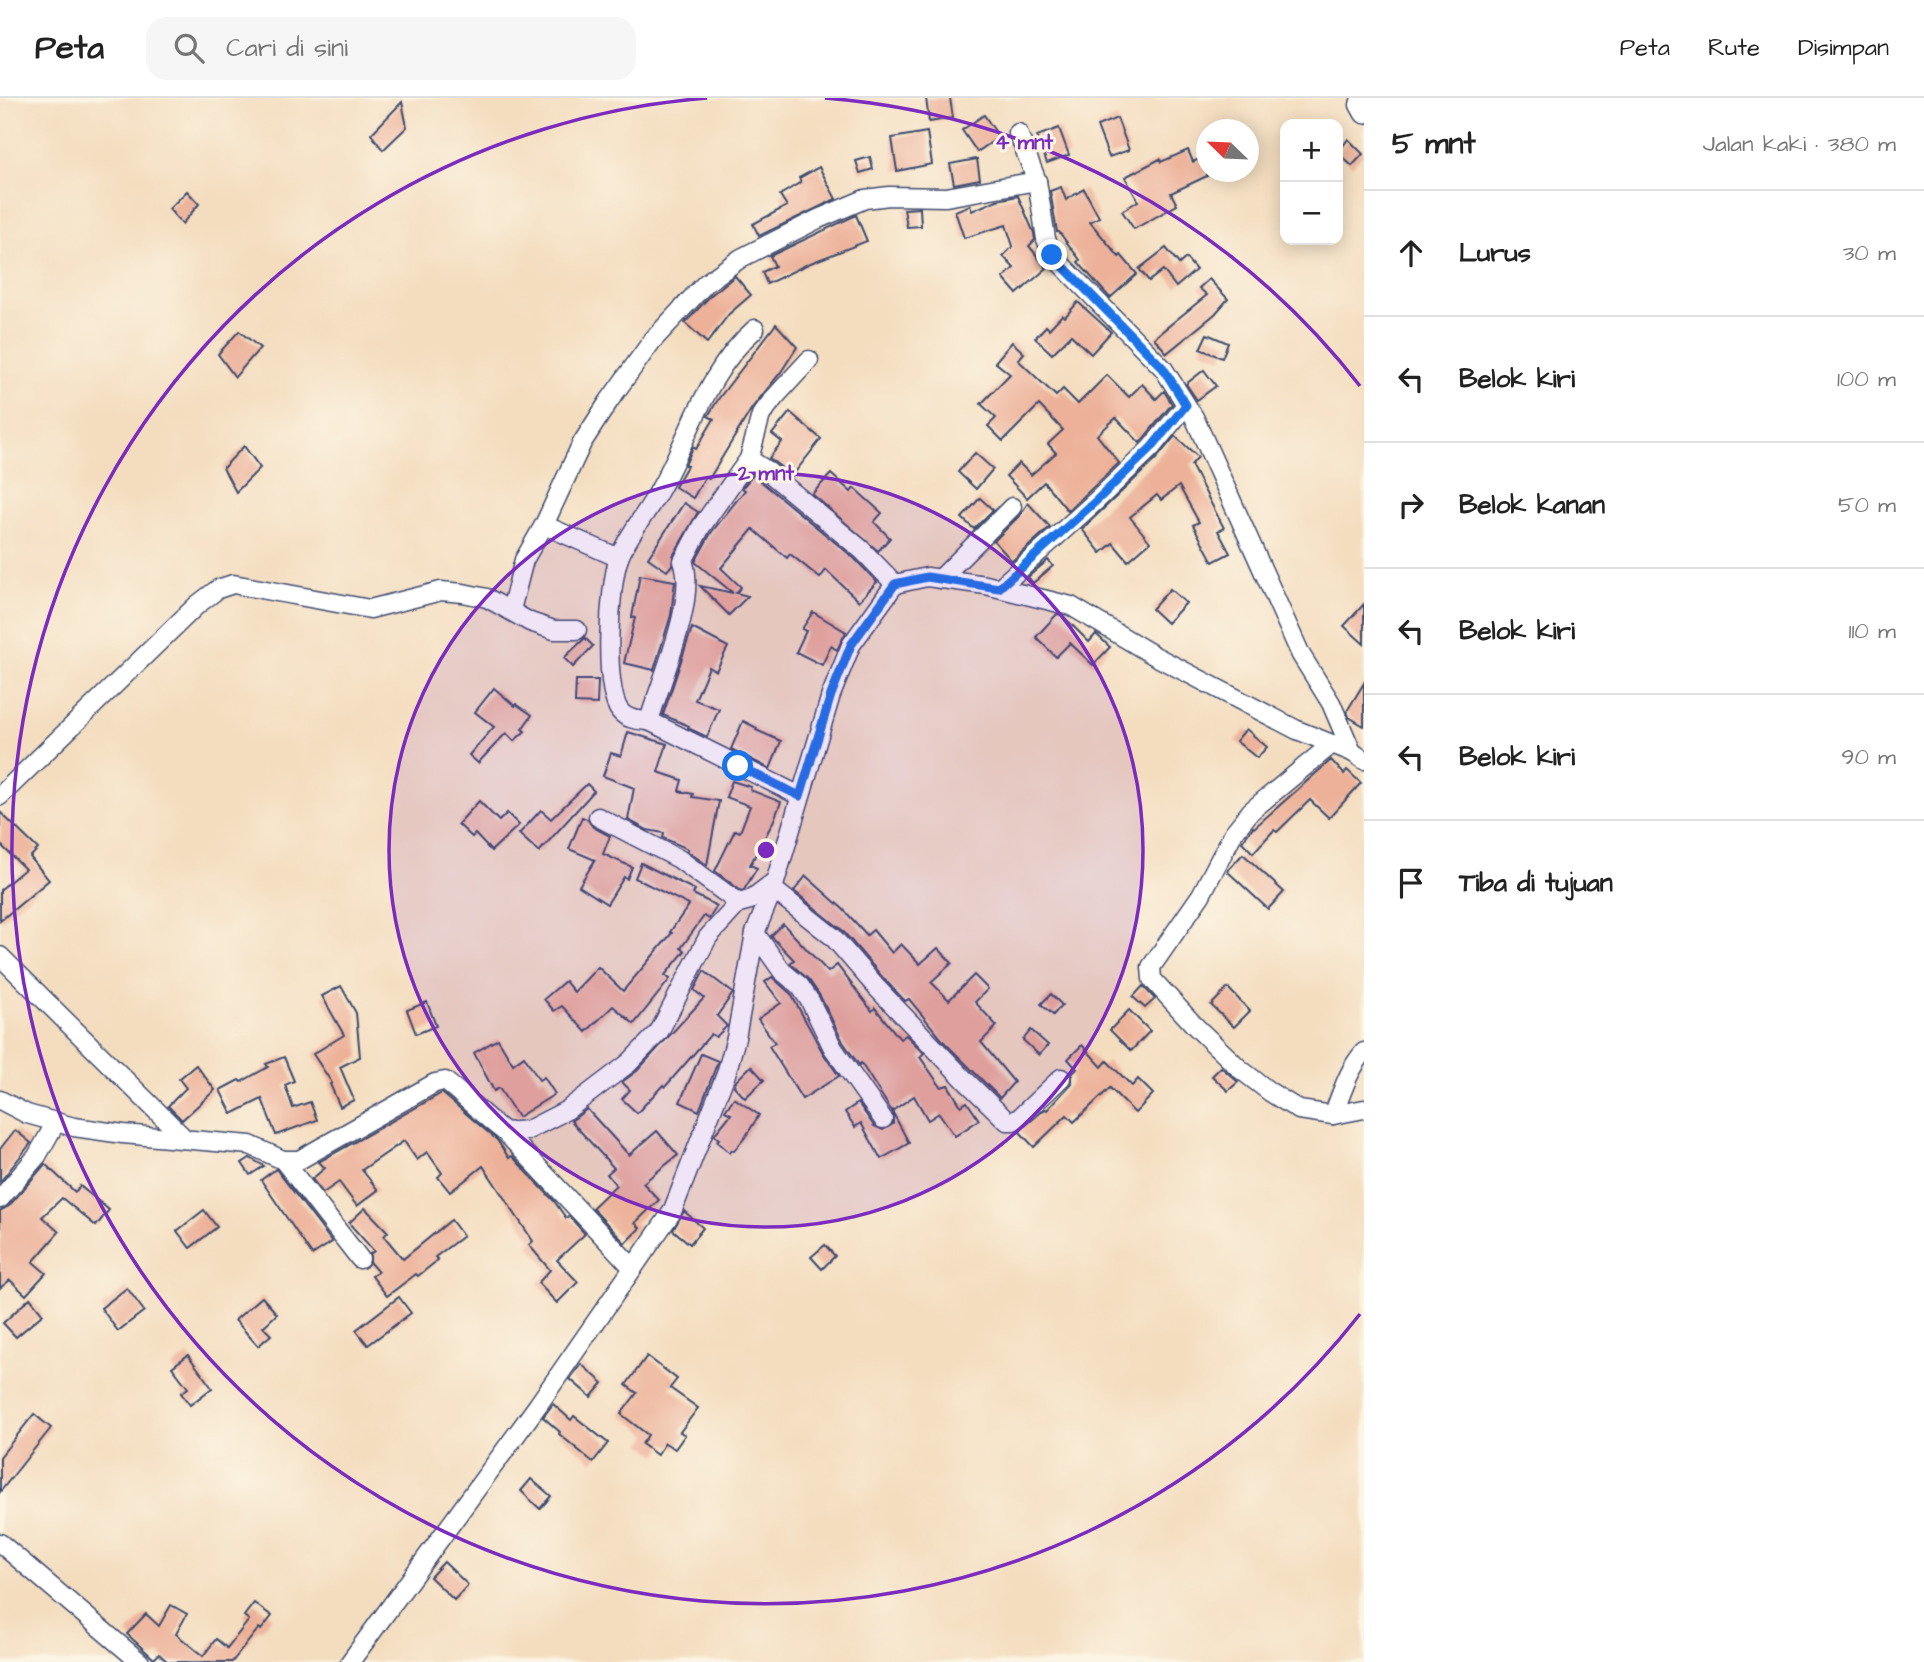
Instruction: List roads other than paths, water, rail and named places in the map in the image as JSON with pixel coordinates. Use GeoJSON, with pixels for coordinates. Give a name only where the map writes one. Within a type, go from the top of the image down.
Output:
{"type":"FeatureCollection","features":[{"type":"Feature","properties":{"kind":"street"},"geometry":{"type":"LineString","coordinates":[[1361,98],[1359,105],[1364,114]]}},
{"type":"Feature","properties":{"kind":"street"},"geometry":{"type":"LineString","coordinates":[[1018,133],[1037,181],[1046,239],[1052,255],[1163,368],[1194,416],[1301,655],[1331,703],[1358,756]]}},
{"type":"Feature","properties":{"kind":"street"},"geometry":{"type":"LineString","coordinates":[[511,610],[524,561],[544,525],[573,458],[652,341],[706,283],[741,258],[818,219],[865,199],[889,196],[946,197],[1037,181]]}},
{"type":"Feature","properties":{"kind":"street"},"geometry":{"type":"LineString","coordinates":[[755,329],[716,374],[662,487],[619,558],[608,628],[609,657],[615,703],[620,712],[628,718],[649,721],[800,796]]}},
{"type":"Feature","properties":{"kind":"street"},"geometry":{"type":"LineString","coordinates":[[649,721],[685,602],[687,569],[683,561],[701,527],[749,459],[761,415],[809,360]]}},
{"type":"Feature","properties":{"kind":"street"},"geometry":{"type":"LineString","coordinates":[[999,588],[1151,448],[1186,405]]}},
{"type":"Feature","properties":{"kind":"street"},"geometry":{"type":"LineString","coordinates":[[749,459],[862,550],[895,584]]}},
{"type":"Feature","properties":{"kind":"street"},"geometry":{"type":"LineString","coordinates":[[940,579],[1012,507]]}},
{"type":"Feature","properties":{"kind":"street"},"geometry":{"type":"LineString","coordinates":[[544,525],[619,558]]}},
{"type":"Feature","properties":{"kind":"street"},"geometry":{"type":"LineString","coordinates":[[350,1662],[538,1405],[672,1212],[726,1074],[736,1038],[755,933],[773,886],[831,695],[851,645],[895,584],[927,577],[999,588],[1071,606],[1155,656],[1297,730],[1358,756]]}},
{"type":"Feature","properties":{"kind":"street"},"geometry":{"type":"LineString","coordinates":[[0,796],[197,605],[218,589],[233,584],[370,609],[442,591],[487,598],[530,622],[554,630],[578,630]]}},
{"type":"Feature","properties":{"kind":"street"},"geometry":{"type":"LineString","coordinates":[[1332,744],[1251,811],[1234,832],[1201,895],[1152,967],[1152,979],[1240,1069],[1299,1110],[1333,1115],[1364,1109]]}},
{"type":"Feature","properties":{"kind":"street"},"geometry":{"type":"LineString","coordinates":[[598,817],[679,859],[739,903]]}},
{"type":"Feature","properties":{"kind":"street"},"geometry":{"type":"LineString","coordinates":[[505,1132],[528,1130],[567,1110],[629,1063],[659,1032],[708,937],[739,903],[750,900],[773,886]]}},
{"type":"Feature","properties":{"kind":"street"},"geometry":{"type":"LineString","coordinates":[[773,886],[833,937],[876,988],[1007,1121],[1019,1118],[1061,1077]]}},
{"type":"Feature","properties":{"kind":"street"},"geometry":{"type":"LineString","coordinates":[[755,933],[782,971],[800,986],[810,1000],[833,1048],[883,1119]]}},
{"type":"Feature","properties":{"kind":"street"},"geometry":{"type":"LineString","coordinates":[[0,956],[185,1139]]}},
{"type":"Feature","properties":{"kind":"street"},"geometry":{"type":"LineString","coordinates":[[1333,1115],[1347,1079],[1364,1052]]}},
{"type":"Feature","properties":{"kind":"street"},"geometry":{"type":"LineString","coordinates":[[0,1100],[27,1114],[56,1122],[123,1134],[250,1145],[283,1160],[299,1160],[435,1083],[445,1081],[505,1132],[632,1268]]}},
{"type":"Feature","properties":{"kind":"street"},"geometry":{"type":"LineString","coordinates":[[0,1199],[37,1156],[56,1122]]}},
{"type":"Feature","properties":{"kind":"street"},"geometry":{"type":"LineString","coordinates":[[283,1160],[360,1259]]}},
{"type":"Feature","properties":{"kind":"street"},"geometry":{"type":"LineString","coordinates":[[0,1543],[140,1662]]}}]}
